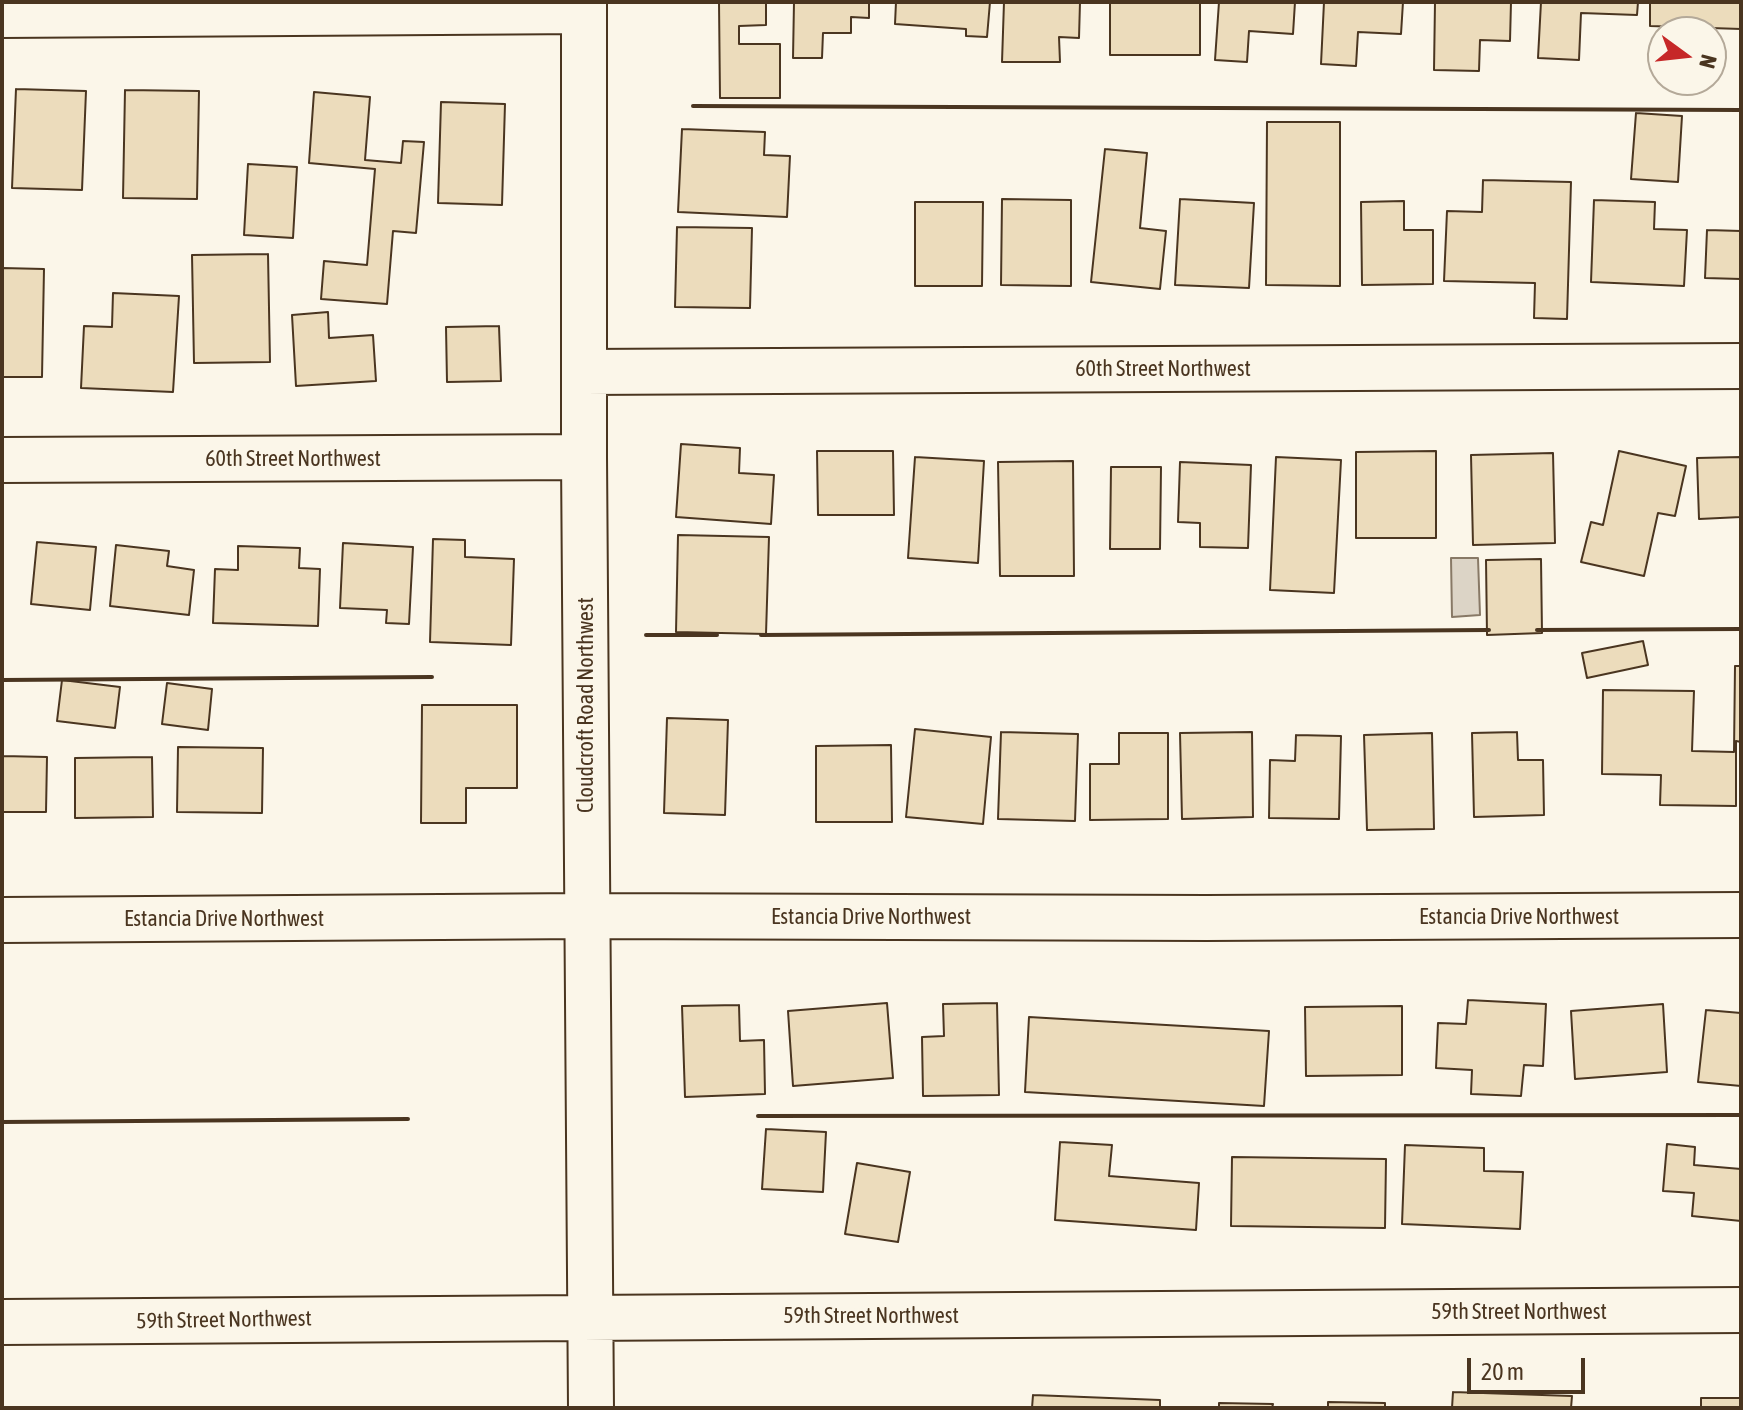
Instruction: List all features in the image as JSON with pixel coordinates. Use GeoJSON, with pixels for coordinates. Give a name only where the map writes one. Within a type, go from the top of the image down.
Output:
{"type":"FeatureCollection","features":[{"type":"Feature","properties":{"kind":"street"},"geometry":{"type":"LineString","coordinates":[[2,15],[584,7]]}},
{"type":"Feature","properties":{"kind":"street","name":"Cloudcroft Road Northwest"},"geometry":{"type":"LineString","coordinates":[[584,7],[591,1408]]}},
{"type":"Feature","properties":{"kind":"street","name":"60th Street Northwest"},"geometry":{"type":"LineString","coordinates":[[584,372],[1741,366]]}},
{"type":"Feature","properties":{"kind":"street","name":"60th Street Northwest"},"geometry":{"type":"LineString","coordinates":[[2,460],[584,457]]}},
{"type":"Feature","properties":{"kind":"street","name":"Estancia Drive Northwest"},"geometry":{"type":"LineString","coordinates":[[2,920],[1741,915]]}},
{"type":"Feature","properties":{"kind":"street","name":"59th Street Northwest"},"geometry":{"type":"LineString","coordinates":[[2,1322],[1741,1310]]}},
{"type":"Feature","properties":{"kind":"shaded area"},"geometry":{"type":"Polygon","coordinates":[[[1451,558],[1478,558],[1480,615],[1452,617],[1451,558]]]}},
{"type":"Feature","properties":{"kind":"building"},"geometry":{"type":"Polygon","coordinates":[[[719,2],[766,2],[766,25],[739,26],[739,44],[780,44],[780,98],[720,98],[719,2]]]}},
{"type":"Feature","properties":{"kind":"building"},"geometry":{"type":"Polygon","coordinates":[[[794,2],[869,2],[869,18],[851,17],[851,33],[823,33],[822,58],[793,58],[794,2]]]}},
{"type":"Feature","properties":{"kind":"building"},"geometry":{"type":"Polygon","coordinates":[[[896,2],[990,2],[987,37],[966,36],[966,29],[895,24],[896,2]]]}},
{"type":"Feature","properties":{"kind":"building"},"geometry":{"type":"Polygon","coordinates":[[[1004,2],[1080,2],[1079,38],[1059,37],[1060,62],[1002,62],[1004,2]]]}},
{"type":"Feature","properties":{"kind":"building"},"geometry":{"type":"Polygon","coordinates":[[[1110,2],[1200,2],[1200,55],[1110,55],[1110,2]]]}},
{"type":"Feature","properties":{"kind":"building"},"geometry":{"type":"Polygon","coordinates":[[[1219,2],[1295,2],[1293,34],[1249,31],[1247,62],[1215,60],[1219,2]]]}},
{"type":"Feature","properties":{"kind":"building"},"geometry":{"type":"Polygon","coordinates":[[[1324,2],[1403,2],[1401,34],[1358,32],[1356,66],[1321,64],[1324,2]]]}},
{"type":"Feature","properties":{"kind":"building"},"geometry":{"type":"Polygon","coordinates":[[[1435,2],[1511,2],[1510,41],[1480,40],[1479,71],[1434,70],[1435,2]]]}},
{"type":"Feature","properties":{"kind":"building"},"geometry":{"type":"Polygon","coordinates":[[[1541,2],[1638,2],[1637,15],[1581,13],[1579,60],[1538,58],[1541,2]]]}},
{"type":"Feature","properties":{"kind":"building"},"geometry":{"type":"Polygon","coordinates":[[[1650,2],[1741,2],[1741,29],[1727,29],[1727,16],[1650,16],[1650,2]]]}},
{"type":"Feature","properties":{"kind":"building"},"geometry":{"type":"Polygon","coordinates":[[[16,89],[86,91],[82,190],[12,188],[16,89]]]}},
{"type":"Feature","properties":{"kind":"building"},"geometry":{"type":"Polygon","coordinates":[[[125,90],[199,91],[197,199],[123,198],[125,90]]]}},
{"type":"Feature","properties":{"kind":"building"},"geometry":{"type":"Polygon","coordinates":[[[314,92],[370,97],[365,160],[401,163],[403,141],[424,142],[416,233],[393,231],[387,304],[321,299],[324,261],[367,265],[375,169],[309,163],[314,92]]]}},
{"type":"Feature","properties":{"kind":"building"},"geometry":{"type":"Polygon","coordinates":[[[441,102],[505,104],[502,205],[438,203],[441,102]]]}},
{"type":"Feature","properties":{"kind":"building"},"geometry":{"type":"Polygon","coordinates":[[[1636,113],[1682,116],[1678,182],[1631,179],[1636,113]]]}},
{"type":"Feature","properties":{"kind":"building"},"geometry":{"type":"Polygon","coordinates":[[[1267,122],[1340,122],[1340,286],[1266,285],[1267,122]]]}},
{"type":"Feature","properties":{"kind":"building"},"geometry":{"type":"Polygon","coordinates":[[[682,129],[765,132],[764,155],[790,156],[787,217],[678,212],[682,129]]]}},
{"type":"Feature","properties":{"kind":"building"},"geometry":{"type":"Polygon","coordinates":[[[1105,149],[1147,153],[1140,228],[1166,231],[1160,289],[1091,282],[1105,149]]]}},
{"type":"Feature","properties":{"kind":"building"},"geometry":{"type":"Polygon","coordinates":[[[248,164],[297,167],[293,238],[244,235],[248,164]]]}},
{"type":"Feature","properties":{"kind":"building"},"geometry":{"type":"Polygon","coordinates":[[[1483,180],[1571,182],[1567,319],[1534,318],[1535,283],[1444,281],[1447,211],[1482,212],[1483,180]]]}},
{"type":"Feature","properties":{"kind":"building"},"geometry":{"type":"Polygon","coordinates":[[[1002,199],[1071,200],[1071,286],[1001,285],[1002,199]]]}},
{"type":"Feature","properties":{"kind":"building"},"geometry":{"type":"Polygon","coordinates":[[[1180,199],[1254,203],[1249,288],[1175,285],[1180,199]]]}},
{"type":"Feature","properties":{"kind":"building"},"geometry":{"type":"Polygon","coordinates":[[[1594,200],[1655,202],[1654,229],[1687,230],[1684,286],[1591,282],[1594,200]]]}},
{"type":"Feature","properties":{"kind":"building"},"geometry":{"type":"Polygon","coordinates":[[[1404,201],[1404,230],[1433,230],[1433,284],[1362,285],[1361,202],[1404,201]]]}},
{"type":"Feature","properties":{"kind":"building"},"geometry":{"type":"Polygon","coordinates":[[[915,202],[983,202],[982,286],[915,286],[915,202]]]}},
{"type":"Feature","properties":{"kind":"building"},"geometry":{"type":"Polygon","coordinates":[[[677,227],[752,228],[750,308],[675,307],[677,227]]]}},
{"type":"Feature","properties":{"kind":"building"},"geometry":{"type":"Polygon","coordinates":[[[1707,230],[1741,231],[1741,279],[1705,278],[1707,230]]]}},
{"type":"Feature","properties":{"kind":"building"},"geometry":{"type":"Polygon","coordinates":[[[268,254],[270,362],[194,363],[192,255],[268,254]]]}},
{"type":"Feature","properties":{"kind":"building"},"geometry":{"type":"Polygon","coordinates":[[[2,268],[44,269],[42,377],[2,377],[2,268]]]}},
{"type":"Feature","properties":{"kind":"building"},"geometry":{"type":"Polygon","coordinates":[[[113,293],[179,296],[173,392],[81,388],[84,326],[112,327],[113,293]]]}},
{"type":"Feature","properties":{"kind":"building"},"geometry":{"type":"Polygon","coordinates":[[[328,312],[329,338],[373,335],[376,381],[296,386],[292,315],[328,312]]]}},
{"type":"Feature","properties":{"kind":"building"},"geometry":{"type":"Polygon","coordinates":[[[499,326],[501,381],[447,382],[446,327],[499,326]]]}},
{"type":"Feature","properties":{"kind":"building"},"geometry":{"type":"Polygon","coordinates":[[[681,444],[740,448],[739,473],[774,475],[771,524],[676,517],[681,444]]]}},
{"type":"Feature","properties":{"kind":"building"},"geometry":{"type":"Polygon","coordinates":[[[817,451],[893,451],[894,515],[818,515],[817,451]]]}},
{"type":"Feature","properties":{"kind":"building"},"geometry":{"type":"Polygon","coordinates":[[[1436,451],[1436,538],[1356,538],[1356,452],[1436,451]]]}},
{"type":"Feature","properties":{"kind":"building"},"geometry":{"type":"Polygon","coordinates":[[[1619,451],[1686,466],[1675,516],[1658,513],[1644,576],[1581,562],[1591,522],[1603,525],[1619,451]]]}},
{"type":"Feature","properties":{"kind":"building"},"geometry":{"type":"Polygon","coordinates":[[[1553,453],[1555,543],[1473,545],[1471,455],[1553,453]]]}},
{"type":"Feature","properties":{"kind":"building"},"geometry":{"type":"Polygon","coordinates":[[[915,457],[984,461],[978,563],[908,558],[915,457]]]}},
{"type":"Feature","properties":{"kind":"building"},"geometry":{"type":"Polygon","coordinates":[[[1276,457],[1341,460],[1334,593],[1270,590],[1276,457]]]}},
{"type":"Feature","properties":{"kind":"building"},"geometry":{"type":"Polygon","coordinates":[[[1741,457],[1741,517],[1699,519],[1697,458],[1741,457]]]}},
{"type":"Feature","properties":{"kind":"building"},"geometry":{"type":"Polygon","coordinates":[[[1073,461],[1074,576],[1000,576],[998,462],[1073,461]]]}},
{"type":"Feature","properties":{"kind":"building"},"geometry":{"type":"Polygon","coordinates":[[[1180,462],[1251,465],[1248,548],[1200,547],[1200,523],[1178,522],[1180,462]]]}},
{"type":"Feature","properties":{"kind":"building"},"geometry":{"type":"Polygon","coordinates":[[[1111,467],[1161,467],[1160,549],[1110,549],[1111,467]]]}},
{"type":"Feature","properties":{"kind":"building"},"geometry":{"type":"Polygon","coordinates":[[[678,535],[769,537],[766,634],[676,632],[678,535]]]}},
{"type":"Feature","properties":{"kind":"building"},"geometry":{"type":"Polygon","coordinates":[[[433,539],[465,540],[465,557],[514,559],[511,645],[430,642],[433,539]]]}},
{"type":"Feature","properties":{"kind":"building"},"geometry":{"type":"Polygon","coordinates":[[[37,542],[96,547],[90,610],[31,604],[37,542]]]}},
{"type":"Feature","properties":{"kind":"building"},"geometry":{"type":"Polygon","coordinates":[[[343,543],[413,547],[409,624],[386,623],[387,610],[340,608],[343,543]]]}},
{"type":"Feature","properties":{"kind":"building"},"geometry":{"type":"Polygon","coordinates":[[[116,545],[169,551],[167,566],[194,570],[189,615],[110,606],[116,545]]]}},
{"type":"Feature","properties":{"kind":"building"},"geometry":{"type":"Polygon","coordinates":[[[238,546],[300,548],[299,568],[320,569],[318,626],[213,623],[215,569],[238,570],[238,546]]]}},
{"type":"Feature","properties":{"kind":"building"},"geometry":{"type":"Polygon","coordinates":[[[1541,559],[1542,633],[1487,635],[1486,560],[1541,559]]]}},
{"type":"Feature","properties":{"kind":"building"},"geometry":{"type":"Polygon","coordinates":[[[1643,641],[1648,665],[1587,678],[1582,653],[1643,641]]]}},
{"type":"Feature","properties":{"kind":"building"},"geometry":{"type":"Polygon","coordinates":[[[1735,666],[1741,666],[1741,742],[1736,741],[1736,806],[1660,805],[1661,775],[1602,774],[1603,690],[1694,691],[1692,751],[1734,752],[1735,666]]]}},
{"type":"Feature","properties":{"kind":"building"},"geometry":{"type":"Polygon","coordinates":[[[62,680],[120,687],[115,728],[57,721],[62,680]]]}},
{"type":"Feature","properties":{"kind":"building"},"geometry":{"type":"Polygon","coordinates":[[[167,683],[212,689],[208,730],[162,724],[167,683]]]}},
{"type":"Feature","properties":{"kind":"building"},"geometry":{"type":"Polygon","coordinates":[[[422,705],[517,705],[517,788],[466,788],[466,823],[421,823],[422,705]]]}},
{"type":"Feature","properties":{"kind":"building"},"geometry":{"type":"Polygon","coordinates":[[[667,718],[728,720],[725,815],[664,813],[667,718]]]}},
{"type":"Feature","properties":{"kind":"building"},"geometry":{"type":"Polygon","coordinates":[[[2,724],[3,756],[47,757],[46,812],[2,812],[2,724]]]}},
{"type":"Feature","properties":{"kind":"building"},"geometry":{"type":"Polygon","coordinates":[[[915,729],[991,737],[983,824],[906,817],[915,729]]]}},
{"type":"Feature","properties":{"kind":"building"},"geometry":{"type":"Polygon","coordinates":[[[1001,732],[1078,734],[1075,821],[998,819],[1001,732]]]}},
{"type":"Feature","properties":{"kind":"building"},"geometry":{"type":"Polygon","coordinates":[[[1252,732],[1253,817],[1182,819],[1180,733],[1252,732]]]}},
{"type":"Feature","properties":{"kind":"building"},"geometry":{"type":"Polygon","coordinates":[[[1517,732],[1518,760],[1543,760],[1544,815],[1474,817],[1472,733],[1517,732]]]}},
{"type":"Feature","properties":{"kind":"building"},"geometry":{"type":"Polygon","coordinates":[[[1119,733],[1168,733],[1168,819],[1090,820],[1090,764],[1119,764],[1119,733]]]}},
{"type":"Feature","properties":{"kind":"building"},"geometry":{"type":"Polygon","coordinates":[[[1432,733],[1434,829],[1367,830],[1364,735],[1432,733]]]}},
{"type":"Feature","properties":{"kind":"building"},"geometry":{"type":"Polygon","coordinates":[[[1296,735],[1341,736],[1339,819],[1269,818],[1270,760],[1295,761],[1296,735]]]}},
{"type":"Feature","properties":{"kind":"building"},"geometry":{"type":"Polygon","coordinates":[[[891,745],[892,822],[816,822],[816,746],[891,745]]]}},
{"type":"Feature","properties":{"kind":"building"},"geometry":{"type":"Polygon","coordinates":[[[178,747],[263,748],[262,813],[177,812],[178,747]]]}},
{"type":"Feature","properties":{"kind":"building"},"geometry":{"type":"Polygon","coordinates":[[[152,757],[153,817],[75,818],[75,758],[152,757]]]}},
{"type":"Feature","properties":{"kind":"building"},"geometry":{"type":"Polygon","coordinates":[[[1468,1000],[1546,1004],[1543,1066],[1524,1065],[1521,1096],[1471,1094],[1472,1070],[1436,1068],[1438,1023],[1466,1024],[1468,1000]]]}},
{"type":"Feature","properties":{"kind":"building"},"geometry":{"type":"Polygon","coordinates":[[[887,1003],[893,1078],[793,1086],[788,1011],[887,1003]]]}},
{"type":"Feature","properties":{"kind":"building"},"geometry":{"type":"Polygon","coordinates":[[[997,1003],[999,1095],[923,1096],[922,1037],[944,1036],[943,1004],[997,1003]]]}},
{"type":"Feature","properties":{"kind":"building"},"geometry":{"type":"Polygon","coordinates":[[[1663,1004],[1667,1072],[1575,1079],[1571,1011],[1663,1004]]]}},
{"type":"Feature","properties":{"kind":"building"},"geometry":{"type":"Polygon","coordinates":[[[739,1005],[740,1041],[764,1040],[765,1094],[685,1097],[682,1006],[739,1005]]]}},
{"type":"Feature","properties":{"kind":"building"},"geometry":{"type":"Polygon","coordinates":[[[1402,1006],[1402,1075],[1306,1076],[1305,1007],[1402,1006]]]}},
{"type":"Feature","properties":{"kind":"building"},"geometry":{"type":"Polygon","coordinates":[[[1706,1010],[1741,1013],[1741,1086],[1698,1082],[1706,1010]]]}},
{"type":"Feature","properties":{"kind":"building"},"geometry":{"type":"Polygon","coordinates":[[[1029,1017],[1269,1031],[1264,1106],[1025,1092],[1029,1017]]]}},
{"type":"Feature","properties":{"kind":"building"},"geometry":{"type":"Polygon","coordinates":[[[766,1129],[826,1132],[823,1192],[762,1189],[766,1129]]]}},
{"type":"Feature","properties":{"kind":"building"},"geometry":{"type":"Polygon","coordinates":[[[1060,1142],[1112,1145],[1109,1176],[1199,1183],[1196,1230],[1055,1220],[1060,1142]]]}},
{"type":"Feature","properties":{"kind":"building"},"geometry":{"type":"Polygon","coordinates":[[[1667,1144],[1695,1147],[1694,1165],[1741,1169],[1741,1221],[1692,1216],[1694,1193],[1663,1191],[1667,1144]]]}},
{"type":"Feature","properties":{"kind":"building"},"geometry":{"type":"Polygon","coordinates":[[[1405,1145],[1484,1148],[1484,1171],[1523,1172],[1520,1229],[1402,1224],[1405,1145]]]}},
{"type":"Feature","properties":{"kind":"building"},"geometry":{"type":"Polygon","coordinates":[[[1232,1157],[1386,1159],[1385,1228],[1231,1226],[1232,1157]]]}},
{"type":"Feature","properties":{"kind":"building"},"geometry":{"type":"Polygon","coordinates":[[[857,1163],[910,1172],[898,1242],[845,1234],[857,1163]]]}},
{"type":"Feature","properties":{"kind":"building"},"geometry":{"type":"Polygon","coordinates":[[[1453,1392],[1572,1396],[1571,1408],[1452,1408],[1453,1392]]]}},
{"type":"Feature","properties":{"kind":"building"},"geometry":{"type":"Polygon","coordinates":[[[1033,1395],[1160,1400],[1160,1408],[1032,1408],[1033,1395]]]}},
{"type":"Feature","properties":{"kind":"building"},"geometry":{"type":"Polygon","coordinates":[[[1701,1398],[1741,1398],[1741,1408],[1701,1408],[1701,1398]]]}},
{"type":"Feature","properties":{"kind":"building"},"geometry":{"type":"Polygon","coordinates":[[[1328,1402],[1385,1403],[1385,1408],[1328,1408],[1328,1402]]]}},
{"type":"Feature","properties":{"kind":"building"},"geometry":{"type":"Polygon","coordinates":[[[1219,1403],[1273,1404],[1272,1408],[1219,1408],[1219,1403]]]}},
{"type":"Feature","properties":{"kind":"wall"},"geometry":{"type":"LineString","coordinates":[[693,106],[1741,110]]}},
{"type":"Feature","properties":{"kind":"wall"},"geometry":{"type":"LineString","coordinates":[[1537,630],[1741,629]]}},
{"type":"Feature","properties":{"kind":"wall"},"geometry":{"type":"LineString","coordinates":[[761,635],[1489,630]]}},
{"type":"Feature","properties":{"kind":"wall"},"geometry":{"type":"LineString","coordinates":[[646,635],[717,635]]}},
{"type":"Feature","properties":{"kind":"wall"},"geometry":{"type":"LineString","coordinates":[[2,680],[432,677]]}},
{"type":"Feature","properties":{"kind":"wall"},"geometry":{"type":"LineString","coordinates":[[758,1116],[1741,1115]]}},
{"type":"Feature","properties":{"kind":"wall"},"geometry":{"type":"LineString","coordinates":[[2,1122],[408,1119]]}}]}
